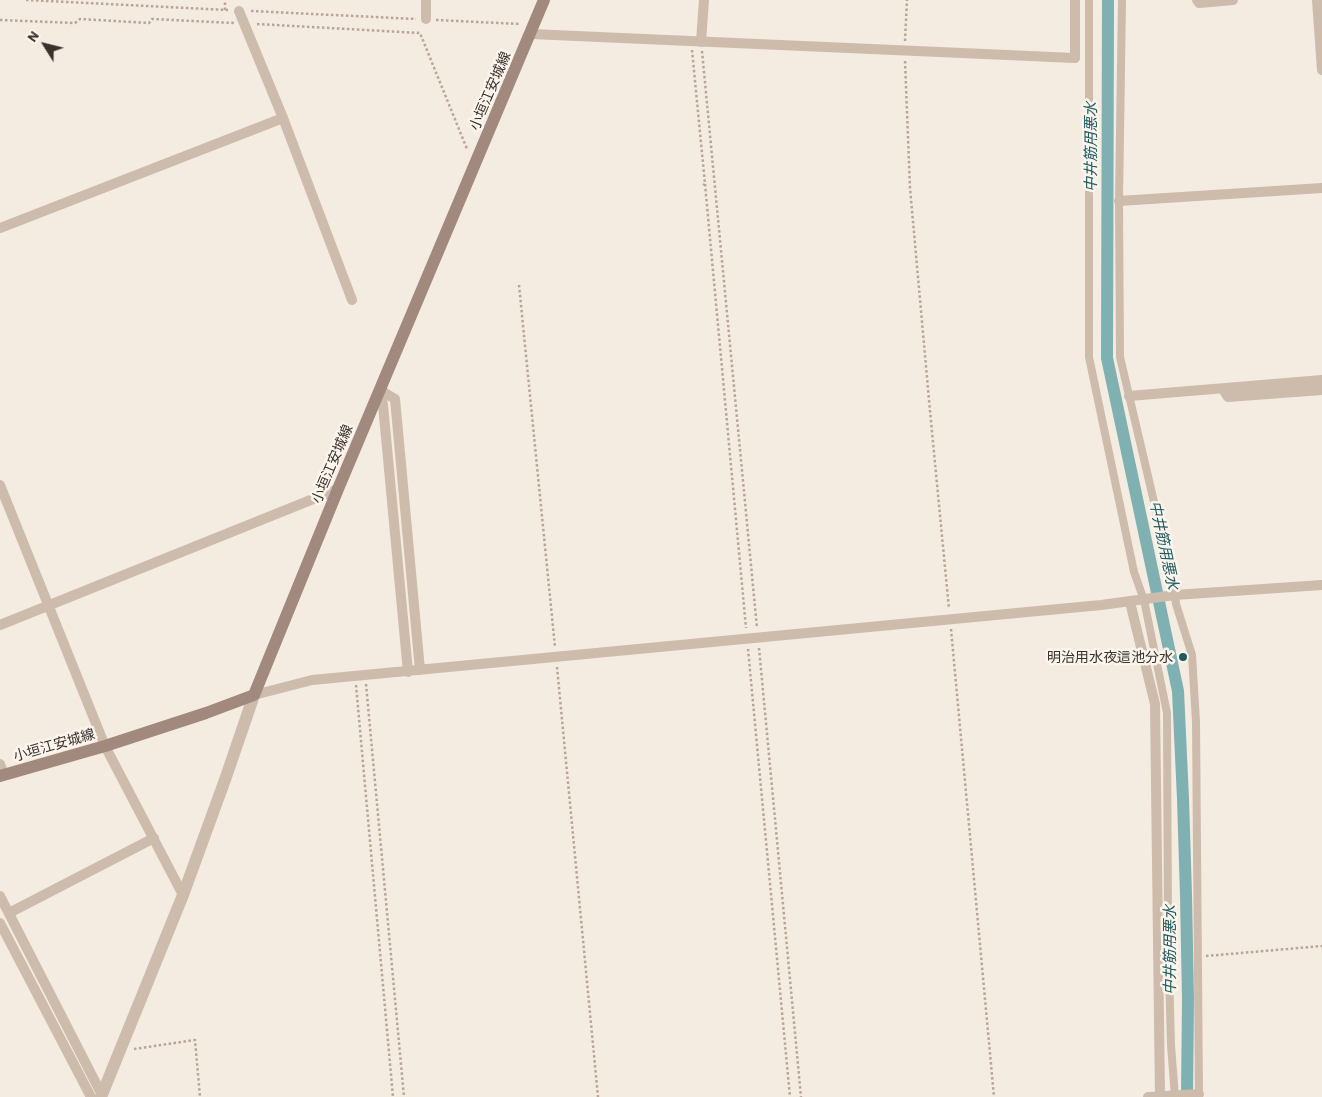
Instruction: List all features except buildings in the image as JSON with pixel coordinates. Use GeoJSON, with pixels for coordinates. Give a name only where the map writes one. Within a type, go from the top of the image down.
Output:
{"type":"FeatureCollection","features":[{"type":"Feature","properties":{"kind":"main road","name":"小垣江安城線"},"geometry":{"type":"LineString","coordinates":[[1,772],[105,746],[254,695],[338,489],[544,0]]}},
{"type":"Feature","properties":{"kind":"street"},"geometry":{"type":"LineString","coordinates":[[426,0],[426,19]]}},
{"type":"Feature","properties":{"kind":"street"},"geometry":{"type":"LineString","coordinates":[[696,42],[704,0]]}},
{"type":"Feature","properties":{"kind":"street"},"geometry":{"type":"LineString","coordinates":[[532,29],[696,42],[1075,58],[1075,0]]}},
{"type":"Feature","properties":{"kind":"street"},"geometry":{"type":"LineString","coordinates":[[1089,0],[1089,357],[1134,572],[1146,600],[1167,713],[1168,932],[1171,1045],[1176,1096]]}},
{"type":"Feature","properties":{"kind":"street"},"geometry":{"type":"LineString","coordinates":[[1122,0],[1119,201],[1120,357],[1171,596],[1176,604],[1192,655],[1196,722],[1198,1095],[1148,1097]]}},
{"type":"Feature","properties":{"kind":"street"},"geometry":{"type":"LineString","coordinates":[[1197,0],[1199,3],[1233,0]]}},
{"type":"Feature","properties":{"kind":"street"},"geometry":{"type":"LineString","coordinates":[[1316,0],[1322,70]]}},
{"type":"Feature","properties":{"kind":"street"},"geometry":{"type":"LineString","coordinates":[[239,11],[283,118],[352,300]]}},
{"type":"Feature","properties":{"kind":"street"},"geometry":{"type":"LineString","coordinates":[[0,228],[283,118]]}},
{"type":"Feature","properties":{"kind":"street"},"geometry":{"type":"LineString","coordinates":[[1119,201],[1322,188]]}},
{"type":"Feature","properties":{"kind":"street"},"geometry":{"type":"LineString","coordinates":[[1129,396],[1322,380]]}},
{"type":"Feature","properties":{"kind":"street"},"geometry":{"type":"LineString","coordinates":[[1223,389],[1228,397],[1322,390]]}},
{"type":"Feature","properties":{"kind":"street"},"geometry":{"type":"LineString","coordinates":[[380,390],[395,399],[420,670]]}},
{"type":"Feature","properties":{"kind":"street"},"geometry":{"type":"LineString","coordinates":[[380,390],[383,405],[408,672]]}},
{"type":"Feature","properties":{"kind":"street"},"geometry":{"type":"LineString","coordinates":[[0,485],[105,746],[183,895]]}},
{"type":"Feature","properties":{"kind":"street"},"geometry":{"type":"LineString","coordinates":[[0,625],[338,489]]}},
{"type":"Feature","properties":{"kind":"street"},"geometry":{"type":"LineString","coordinates":[[98,1096],[120,1051],[183,895],[254,695],[312,680],[950,620],[1130,602],[1171,596],[1322,585]]}},
{"type":"Feature","properties":{"kind":"street"},"geometry":{"type":"LineString","coordinates":[[1130,602],[1155,704],[1160,1097]]}},
{"type":"Feature","properties":{"kind":"street"},"geometry":{"type":"LineString","coordinates":[[9,913],[154,838]]}},
{"type":"Feature","properties":{"kind":"street"},"geometry":{"type":"LineString","coordinates":[[0,896],[98,1096]]}},
{"type":"Feature","properties":{"kind":"street"},"geometry":{"type":"LineString","coordinates":[[0,923],[98,1096]]}},
{"type":"Feature","properties":{"kind":"path"},"geometry":{"type":"LineString","coordinates":[[26,0],[426,19],[532,29]]}},
{"type":"Feature","properties":{"kind":"path"},"geometry":{"type":"LineString","coordinates":[[225,0],[225,10]]}},
{"type":"Feature","properties":{"kind":"path"},"geometry":{"type":"LineString","coordinates":[[907,0],[904,50],[910,188],[994,1097]]}},
{"type":"Feature","properties":{"kind":"path"},"geometry":{"type":"LineString","coordinates":[[0,20],[75,23],[80,19],[149,23],[152,19],[420,33],[474,167]]}},
{"type":"Feature","properties":{"kind":"path"},"geometry":{"type":"LineString","coordinates":[[696,42],[706,184],[703,185]]}},
{"type":"Feature","properties":{"kind":"path"},"geometry":{"type":"LineString","coordinates":[[696,42],[758,638],[801,1097]]}},
{"type":"Feature","properties":{"kind":"path"},"geometry":{"type":"LineString","coordinates":[[519,285],[598,1097]]}},
{"type":"Feature","properties":{"kind":"path"},"geometry":{"type":"LineString","coordinates":[[361,676],[393,1097]]}},
{"type":"Feature","properties":{"kind":"path"},"geometry":{"type":"LineString","coordinates":[[361,676],[404,1097]]}},
{"type":"Feature","properties":{"kind":"path"},"geometry":{"type":"LineString","coordinates":[[1197,956],[1322,946]]}},
{"type":"Feature","properties":{"kind":"path"},"geometry":{"type":"LineString","coordinates":[[120,1051],[195,1040],[200,1097]]}},
{"type":"Feature","properties":{"kind":"waterway","name":"中井筋用悪水"},"geometry":{"type":"LineString","coordinates":[[1108,0],[1107,358],[1178,691],[1186,895],[1187,1097]]}},
{"type":"Feature","properties":{"kind":"place","name":"明治用水夜這池分水"},"geometry":{"type":"Point","coordinates":[1183,657]}}]}
